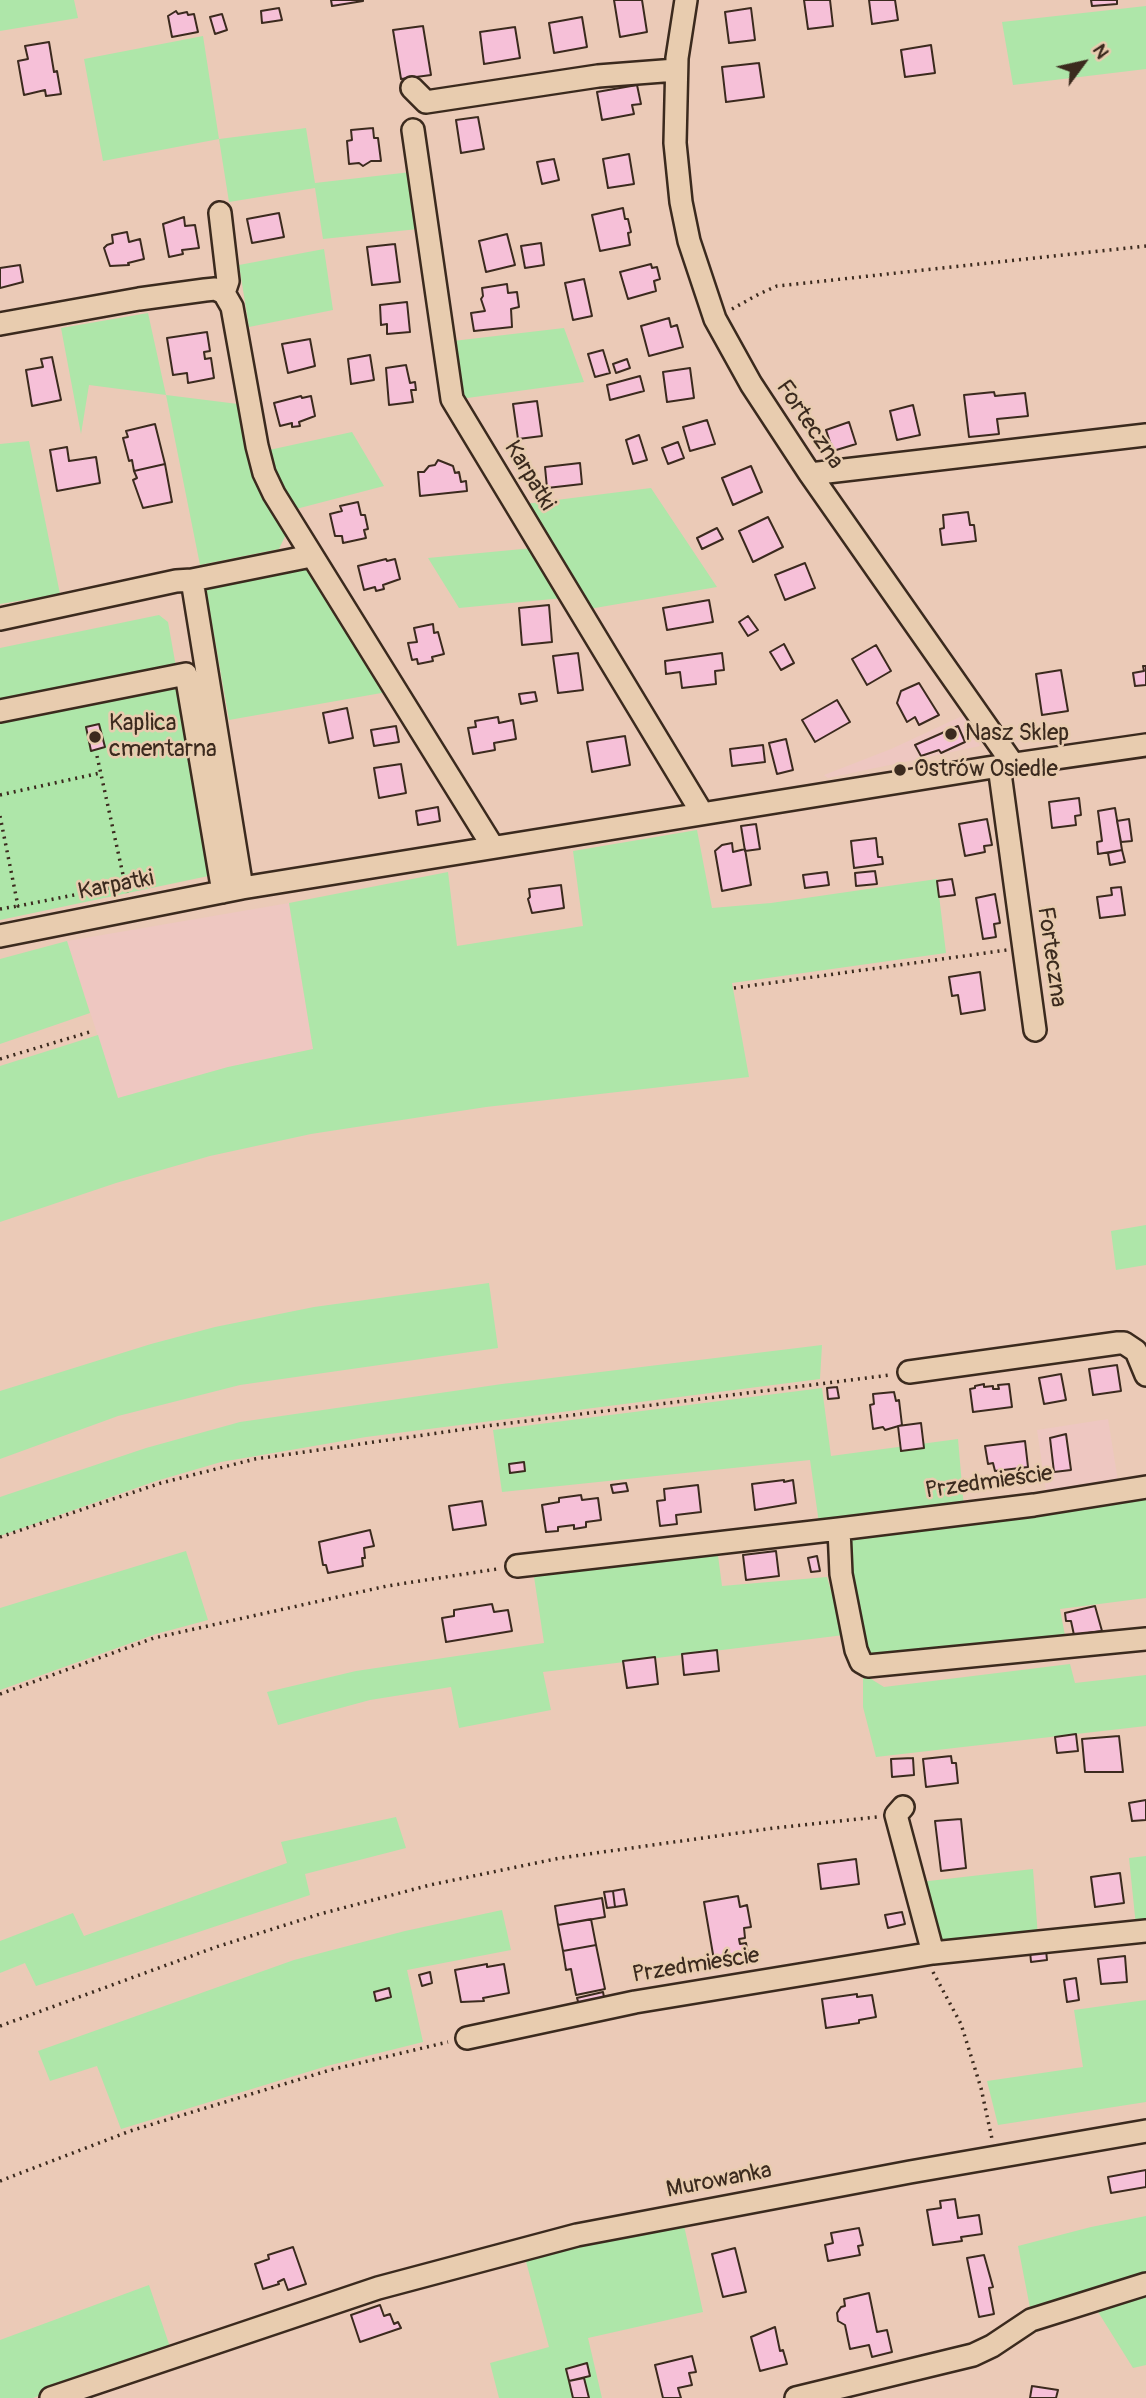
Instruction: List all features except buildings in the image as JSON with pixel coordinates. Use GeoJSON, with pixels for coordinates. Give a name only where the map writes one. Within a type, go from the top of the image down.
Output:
{"type":"FeatureCollection","features":[{"type":"Feature","properties":{"kind":"street","name":"Forteczna"},"geometry":{"type":"LineString","coordinates":[[686,0],[676,70],[675,143],[681,202],[692,255],[715,319],[751,384],[1006,765],[1023,948],[1035,1031]]}},
{"type":"Feature","properties":{"kind":"street"},"geometry":{"type":"LineString","coordinates":[[412,88],[426,103],[598,76],[676,70]]}},
{"type":"Feature","properties":{"kind":"street","name":"Karpatki"},"geometry":{"type":"LineString","coordinates":[[413,130],[452,400],[702,813]]}},
{"type":"Feature","properties":{"kind":"street"},"geometry":{"type":"LineString","coordinates":[[220,213],[228,281],[224,293]]}},
{"type":"Feature","properties":{"kind":"street"},"geometry":{"type":"LineString","coordinates":[[0,324],[192,291],[215,289],[224,293],[232,307],[264,473],[274,494],[493,847]]}},
{"type":"Feature","properties":{"kind":"street"},"geometry":{"type":"LineString","coordinates":[[810,474],[1146,435]]}},
{"type":"Feature","properties":{"kind":"street"},"geometry":{"type":"LineString","coordinates":[[0,619],[176,581],[311,556]]}},
{"type":"Feature","properties":{"kind":"street"},"geometry":{"type":"LineString","coordinates":[[192,580],[196,672],[233,890]]}},
{"type":"Feature","properties":{"kind":"street"},"geometry":{"type":"LineString","coordinates":[[0,711],[196,672]]}},
{"type":"Feature","properties":{"kind":"street","name":"Karpatki"},"geometry":{"type":"LineString","coordinates":[[0,936],[233,890],[702,813],[1146,745]]}},
{"type":"Feature","properties":{"kind":"street"},"geometry":{"type":"LineString","coordinates":[[909,1372],[1124,1343],[1136,1351],[1146,1374]]}},
{"type":"Feature","properties":{"kind":"street","name":"Przedmieście"},"geometry":{"type":"LineString","coordinates":[[517,1566],[1034,1505],[1146,1488]]}},
{"type":"Feature","properties":{"kind":"street"},"geometry":{"type":"LineString","coordinates":[[839,1529],[841,1574],[856,1650],[861,1662],[869,1666],[1146,1639]]}},
{"type":"Feature","properties":{"kind":"street"},"geometry":{"type":"LineString","coordinates":[[900,1811],[929,1954]]}},
{"type":"Feature","properties":{"kind":"street","name":"Przedmieście"},"geometry":{"type":"LineString","coordinates":[[467,2038],[635,2002],[929,1954],[1146,1931]]}},
{"type":"Feature","properties":{"kind":"street","name":"Murowanka"},"geometry":{"type":"LineString","coordinates":[[51,2398],[308,2310],[399,2282],[577,2235],[996,2156],[1146,2131]]}},
{"type":"Feature","properties":{"kind":"street"},"geometry":{"type":"LineString","coordinates":[[796,2398],[974,2355],[1031,2320],[1146,2284]]}},
{"type":"Feature","properties":{"kind":"path"},"geometry":{"type":"LineString","coordinates":[[715,319],[759,293],[777,286],[1146,246]]}},
{"type":"Feature","properties":{"kind":"path"},"geometry":{"type":"LineString","coordinates":[[0,909],[125,885],[97,756]]}},
{"type":"Feature","properties":{"kind":"path"},"geometry":{"type":"LineString","coordinates":[[0,795],[101,773]]}},
{"type":"Feature","properties":{"kind":"path"},"geometry":{"type":"LineString","coordinates":[[0,816],[18,906]]}},
{"type":"Feature","properties":{"kind":"path"},"geometry":{"type":"LineString","coordinates":[[0,850],[7,849]]}},
{"type":"Feature","properties":{"kind":"path"},"geometry":{"type":"LineString","coordinates":[[734,988],[1023,948]]}},
{"type":"Feature","properties":{"kind":"path"},"geometry":{"type":"LineString","coordinates":[[0,1059],[93,1031]]}},
{"type":"Feature","properties":{"kind":"path"},"geometry":{"type":"LineString","coordinates":[[0,1537],[160,1483],[255,1460],[494,1425],[909,1372]]}},
{"type":"Feature","properties":{"kind":"path"},"geometry":{"type":"LineString","coordinates":[[0,1694],[154,1638],[387,1586],[517,1566]]}},
{"type":"Feature","properties":{"kind":"path"},"geometry":{"type":"LineString","coordinates":[[0,2025],[216,1947],[320,1914],[430,1885],[560,1858],[900,1811]]}},
{"type":"Feature","properties":{"kind":"path"},"geometry":{"type":"LineString","coordinates":[[929,1954],[961,2024],[981,2088],[996,2156]]}},
{"type":"Feature","properties":{"kind":"path"},"geometry":{"type":"LineString","coordinates":[[0,2181],[143,2126],[330,2070],[467,2038]]}},
{"type":"Feature","properties":{"kind":"shaded area"},"geometry":{"type":"Polygon","coordinates":[[[964,715],[980,746],[828,778],[824,775],[891,749],[964,715]]]}},
{"type":"Feature","properties":{"kind":"shaded area"},"geometry":{"type":"Polygon","coordinates":[[[289,903],[313,1049],[228,1067],[118,1098],[67,941],[289,903]]]}},
{"type":"Feature","properties":{"kind":"shaded area"},"geometry":{"type":"Polygon","coordinates":[[[1108,1419],[1119,1487],[1047,1498],[1037,1430],[1108,1419]]]}},
{"type":"Feature","properties":{"kind":"green space"},"geometry":{"type":"Polygon","coordinates":[[[0,0],[74,0],[78,18],[0,31],[0,0]]]}},
{"type":"Feature","properties":{"kind":"green space"},"geometry":{"type":"Polygon","coordinates":[[[1146,6],[1146,69],[1013,85],[1002,22],[1146,6]]]}},
{"type":"Feature","properties":{"kind":"green space"},"geometry":{"type":"Polygon","coordinates":[[[203,36],[219,139],[103,161],[84,59],[203,36]]]}},
{"type":"Feature","properties":{"kind":"green space"},"geometry":{"type":"Polygon","coordinates":[[[306,128],[315,183],[411,172],[418,229],[323,239],[315,188],[229,202],[219,139],[306,128]]]}},
{"type":"Feature","properties":{"kind":"green space"},"geometry":{"type":"Polygon","coordinates":[[[324,249],[333,310],[249,327],[239,265],[324,249]]]}},
{"type":"Feature","properties":{"kind":"green space"},"geometry":{"type":"Polygon","coordinates":[[[148,313],[166,395],[89,385],[81,434],[61,328],[148,313]]]}},
{"type":"Feature","properties":{"kind":"green space"},"geometry":{"type":"Polygon","coordinates":[[[564,328],[584,382],[460,399],[453,341],[564,328]]]}},
{"type":"Feature","properties":{"kind":"green space"},"geometry":{"type":"Polygon","coordinates":[[[166,395],[238,404],[254,480],[287,532],[279,549],[200,565],[166,395]]]}},
{"type":"Feature","properties":{"kind":"green space"},"geometry":{"type":"Polygon","coordinates":[[[352,432],[384,486],[296,509],[272,471],[269,450],[352,432]]]}},
{"type":"Feature","properties":{"kind":"green space"},"geometry":{"type":"Polygon","coordinates":[[[29,441],[60,594],[0,604],[0,444],[29,441]]]}},
{"type":"Feature","properties":{"kind":"green space"},"geometry":{"type":"Polygon","coordinates":[[[651,488],[717,587],[589,609],[525,504],[651,488]]]}},
{"type":"Feature","properties":{"kind":"green space"},"geometry":{"type":"Polygon","coordinates":[[[533,548],[563,598],[459,608],[428,558],[533,548]]]}},
{"type":"Feature","properties":{"kind":"green space"},"geometry":{"type":"Polygon","coordinates":[[[309,569],[387,692],[229,720],[206,589],[309,569]]]}},
{"type":"Feature","properties":{"kind":"green space"},"geometry":{"type":"Polygon","coordinates":[[[159,615],[168,622],[213,875],[0,920],[0,648],[159,615]]]}},
{"type":"Feature","properties":{"kind":"green space"},"geometry":{"type":"Polygon","coordinates":[[[697,830],[712,908],[771,903],[937,879],[946,953],[732,983],[749,1077],[486,1107],[311,1134],[210,1156],[116,1183],[0,1222],[0,1066],[98,1035],[118,1098],[228,1067],[313,1049],[289,903],[448,872],[457,946],[583,926],[573,851],[697,830]]]}},
{"type":"Feature","properties":{"kind":"green space"},"geometry":{"type":"Polygon","coordinates":[[[67,941],[90,1013],[0,1044],[0,959],[67,941]]]}},
{"type":"Feature","properties":{"kind":"green space"},"geometry":{"type":"Polygon","coordinates":[[[1146,1225],[1146,1265],[1116,1270],[1111,1231],[1146,1225]]]}},
{"type":"Feature","properties":{"kind":"green space"},"geometry":{"type":"Polygon","coordinates":[[[489,1283],[498,1348],[240,1385],[118,1416],[0,1459],[0,1391],[215,1327],[314,1307],[489,1283]]]}},
{"type":"Feature","properties":{"kind":"green space"},"geometry":{"type":"Polygon","coordinates":[[[822,1345],[820,1379],[366,1437],[221,1462],[156,1481],[0,1536],[0,1497],[146,1448],[240,1422],[502,1384],[822,1345]]]}},
{"type":"Feature","properties":{"kind":"green space"},"geometry":{"type":"Polygon","coordinates":[[[822,1388],[831,1456],[958,1439],[964,1508],[819,1523],[810,1460],[502,1492],[493,1430],[822,1388]]]}},
{"type":"Feature","properties":{"kind":"green space"},"geometry":{"type":"Polygon","coordinates":[[[1146,1492],[1146,1598],[1060,1609],[1066,1641],[874,1662],[865,1654],[847,1544],[857,1533],[1146,1492]]]}},
{"type":"Feature","properties":{"kind":"green space"},"geometry":{"type":"Polygon","coordinates":[[[717,1548],[722,1586],[827,1577],[844,1635],[543,1672],[551,1710],[459,1728],[451,1687],[370,1700],[278,1725],[267,1692],[356,1671],[544,1643],[533,1570],[717,1548]]]}},
{"type":"Feature","properties":{"kind":"green space"},"geometry":{"type":"Polygon","coordinates":[[[186,1551],[208,1620],[156,1634],[0,1690],[0,1608],[186,1551]]]}},
{"type":"Feature","properties":{"kind":"green space"},"geometry":{"type":"Polygon","coordinates":[[[1070,1664],[1075,1683],[1146,1675],[1146,1726],[876,1757],[863,1707],[863,1674],[884,1687],[1070,1664]]]}},
{"type":"Feature","properties":{"kind":"green space"},"geometry":{"type":"Polygon","coordinates":[[[396,1817],[406,1848],[305,1874],[310,1895],[36,1986],[25,1963],[0,1973],[0,1941],[73,1913],[84,1936],[287,1863],[281,1842],[396,1817]]]}},
{"type":"Feature","properties":{"kind":"green space"},"geometry":{"type":"Polygon","coordinates":[[[1146,1856],[1146,1925],[1136,1926],[1129,1858],[1146,1856]]]}},
{"type":"Feature","properties":{"kind":"green space"},"geometry":{"type":"Polygon","coordinates":[[[1033,1869],[1038,1937],[948,1945],[932,1930],[920,1882],[1033,1869]]]}},
{"type":"Feature","properties":{"kind":"green space"},"geometry":{"type":"Polygon","coordinates":[[[502,1910],[511,1950],[407,1970],[423,2042],[327,2066],[121,2129],[97,2066],[50,2081],[38,2051],[294,1960],[405,1931],[502,1910]]]}},
{"type":"Feature","properties":{"kind":"green space"},"geometry":{"type":"Polygon","coordinates":[[[1146,2000],[1146,2102],[998,2125],[987,2081],[1083,2067],[1074,2010],[1146,2000]]]}},
{"type":"Feature","properties":{"kind":"green space"},"geometry":{"type":"Polygon","coordinates":[[[1146,2216],[1146,2279],[1031,2313],[1018,2246],[1146,2216]]]}},
{"type":"Feature","properties":{"kind":"green space"},"geometry":{"type":"Polygon","coordinates":[[[683,2221],[703,2312],[588,2338],[602,2398],[499,2398],[490,2363],[549,2347],[524,2254],[683,2221]]]}},
{"type":"Feature","properties":{"kind":"green space"},"geometry":{"type":"Polygon","coordinates":[[[149,2285],[171,2350],[33,2398],[0,2398],[0,2340],[149,2285]]]}},
{"type":"Feature","properties":{"kind":"green space"},"geometry":{"type":"Polygon","coordinates":[[[1146,2291],[1146,2365],[1133,2368],[1095,2307],[1146,2291]]]}},
{"type":"Feature","properties":{"kind":"place","name":"Nasz Sklep"},"geometry":{"type":"Point","coordinates":[951,734]}},
{"type":"Feature","properties":{"kind":"place","name":"Kaplica cmentarna"},"geometry":{"type":"Point","coordinates":[95,737]}},
{"type":"Feature","properties":{"kind":"place","name":"Ostrów Osiedle"},"geometry":{"type":"Point","coordinates":[900,770]}}]}
